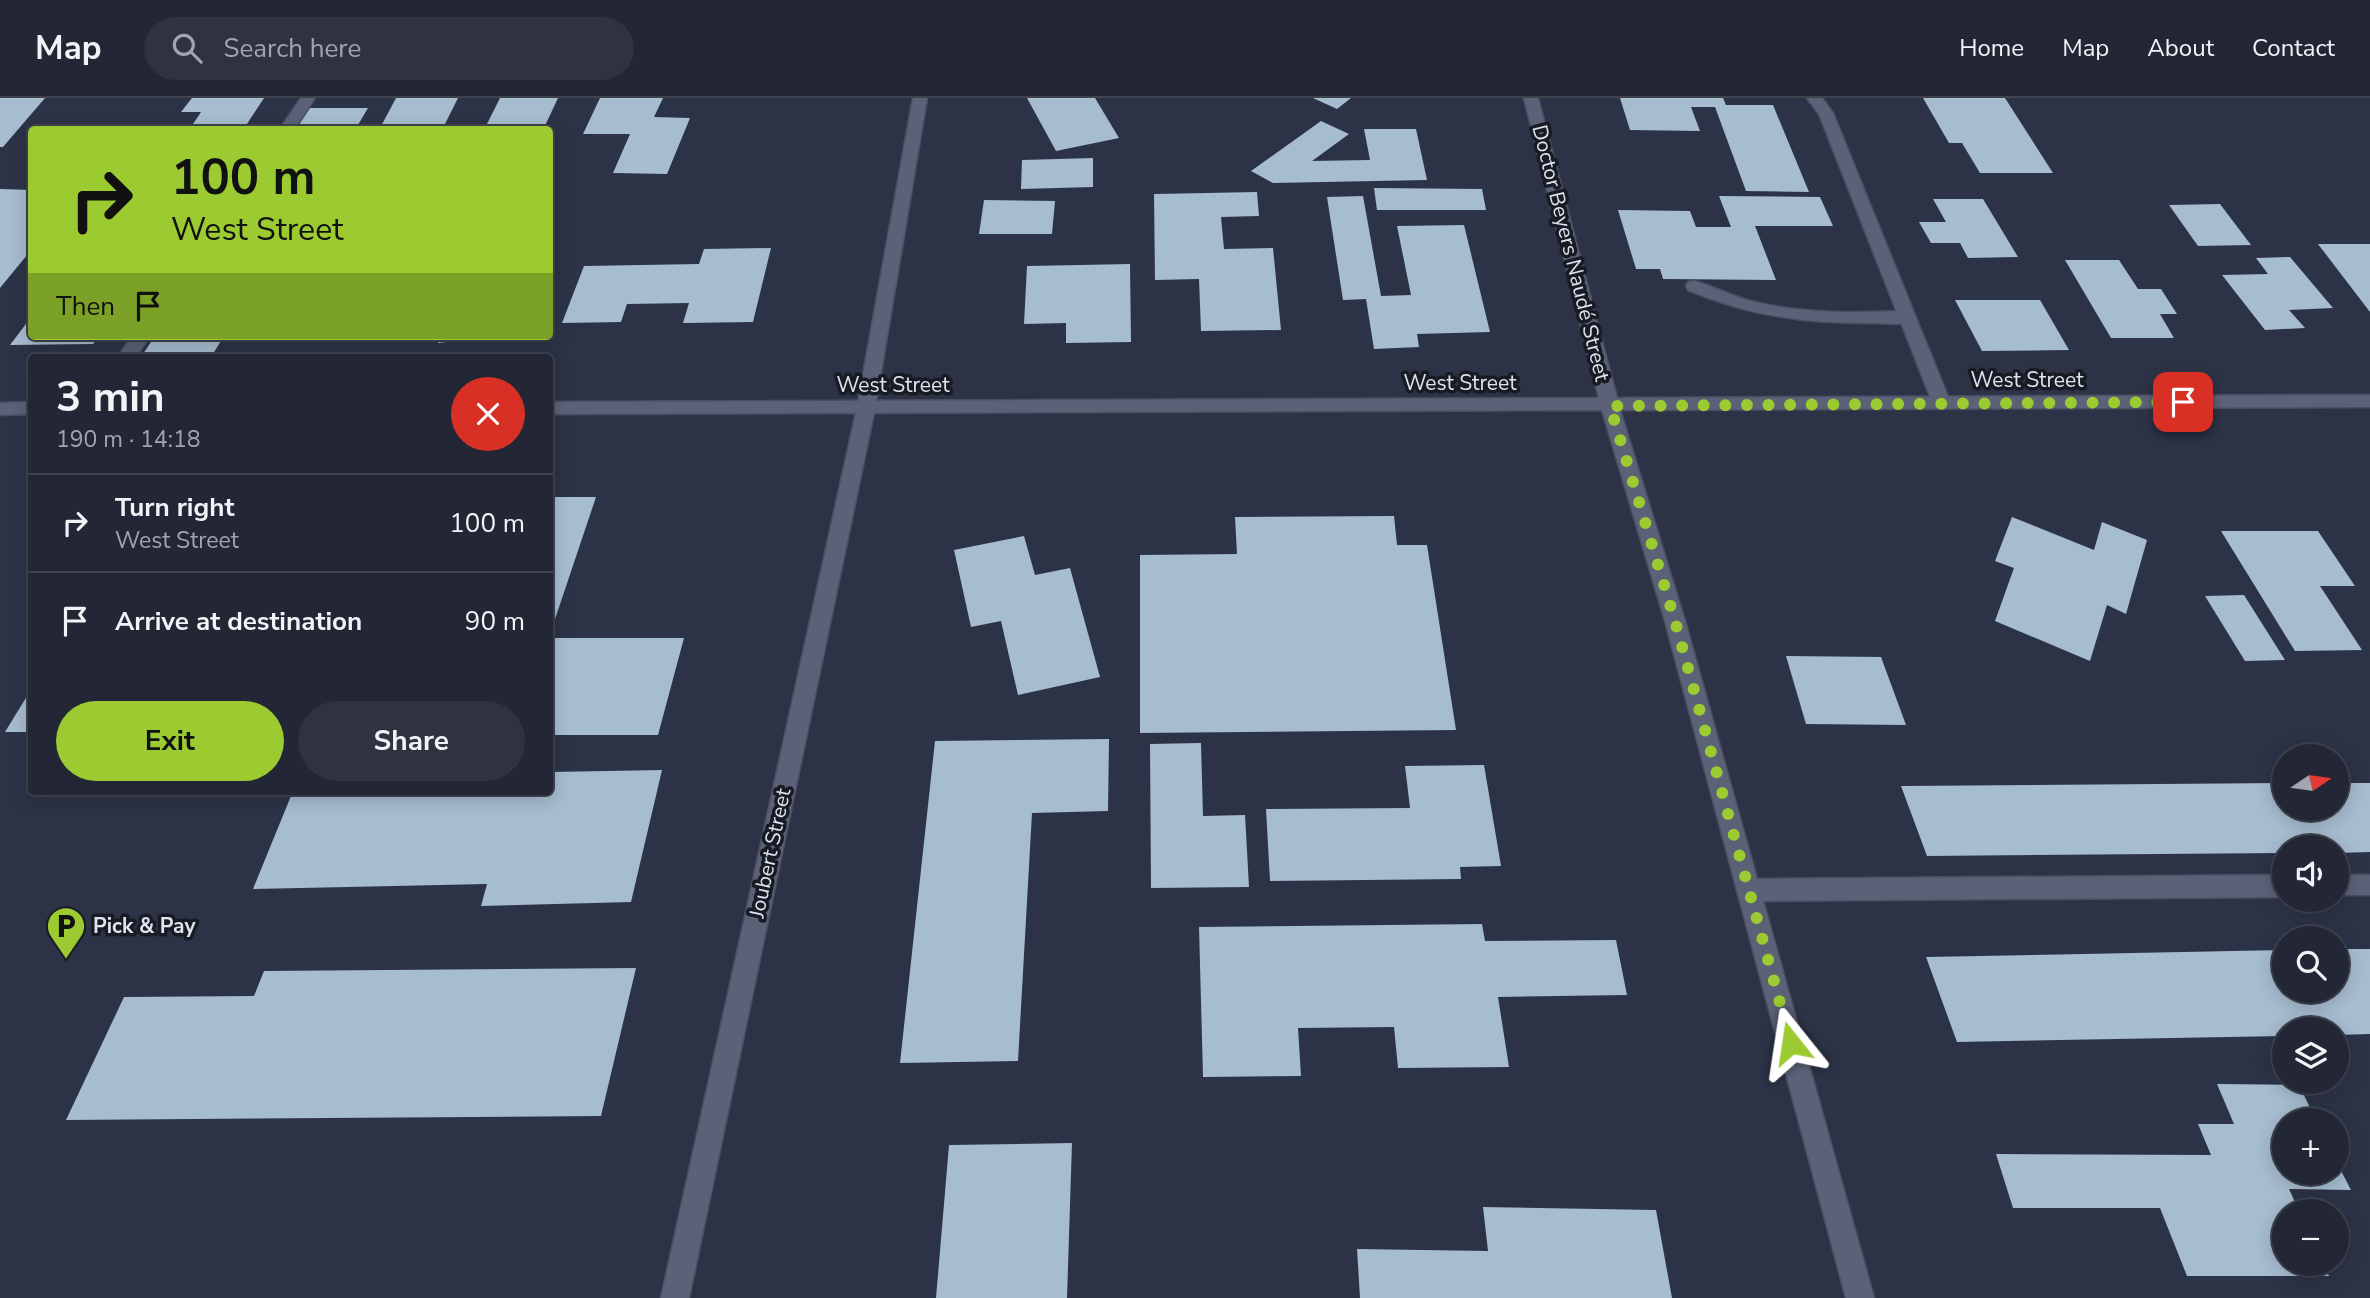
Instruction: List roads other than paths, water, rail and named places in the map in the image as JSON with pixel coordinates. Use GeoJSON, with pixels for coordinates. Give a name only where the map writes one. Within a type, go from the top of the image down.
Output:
{"type":"FeatureCollection","features":[{"type":"Feature","properties":{"kind":"street"},"geometry":{"type":"LineString","coordinates":[[289,126],[307,98]]}},
{"type":"Feature","properties":{"kind":"street","name":"Joubert Street"},"geometry":{"type":"LineString","coordinates":[[675,1298],[866,408],[920,98]]}},
{"type":"Feature","properties":{"kind":"street","name":"Doctor Beyers Naudé Street"},"geometry":{"type":"LineString","coordinates":[[1531,98],[1610,406],[1675,621],[1860,1298]]}},
{"type":"Feature","properties":{"kind":"street"},"geometry":{"type":"LineString","coordinates":[[1814,98],[1826,113],[1942,404]]}},
{"type":"Feature","properties":{"kind":"street"},"geometry":{"type":"LineString","coordinates":[[1694,286],[1742,307],[1791,315],[1840,319],[1907,317]]}},
{"type":"Feature","properties":{"kind":"street","name":"West Street"},"geometry":{"type":"LineString","coordinates":[[553,408],[2370,401]]}},
{"type":"Feature","properties":{"kind":"street"},"geometry":{"type":"LineString","coordinates":[[0,409],[28,408]]}},
{"type":"Feature","properties":{"kind":"street"},"geometry":{"type":"LineString","coordinates":[[2349,885],[2370,885]]}},
{"type":"Feature","properties":{"kind":"street"},"geometry":{"type":"LineString","coordinates":[[1749,890],[2272,886]]}},
{"type":"Feature","properties":{"kind":"place","name":"Pick & Pay"},"geometry":{"type":"Point","coordinates":[66,960]}}]}
